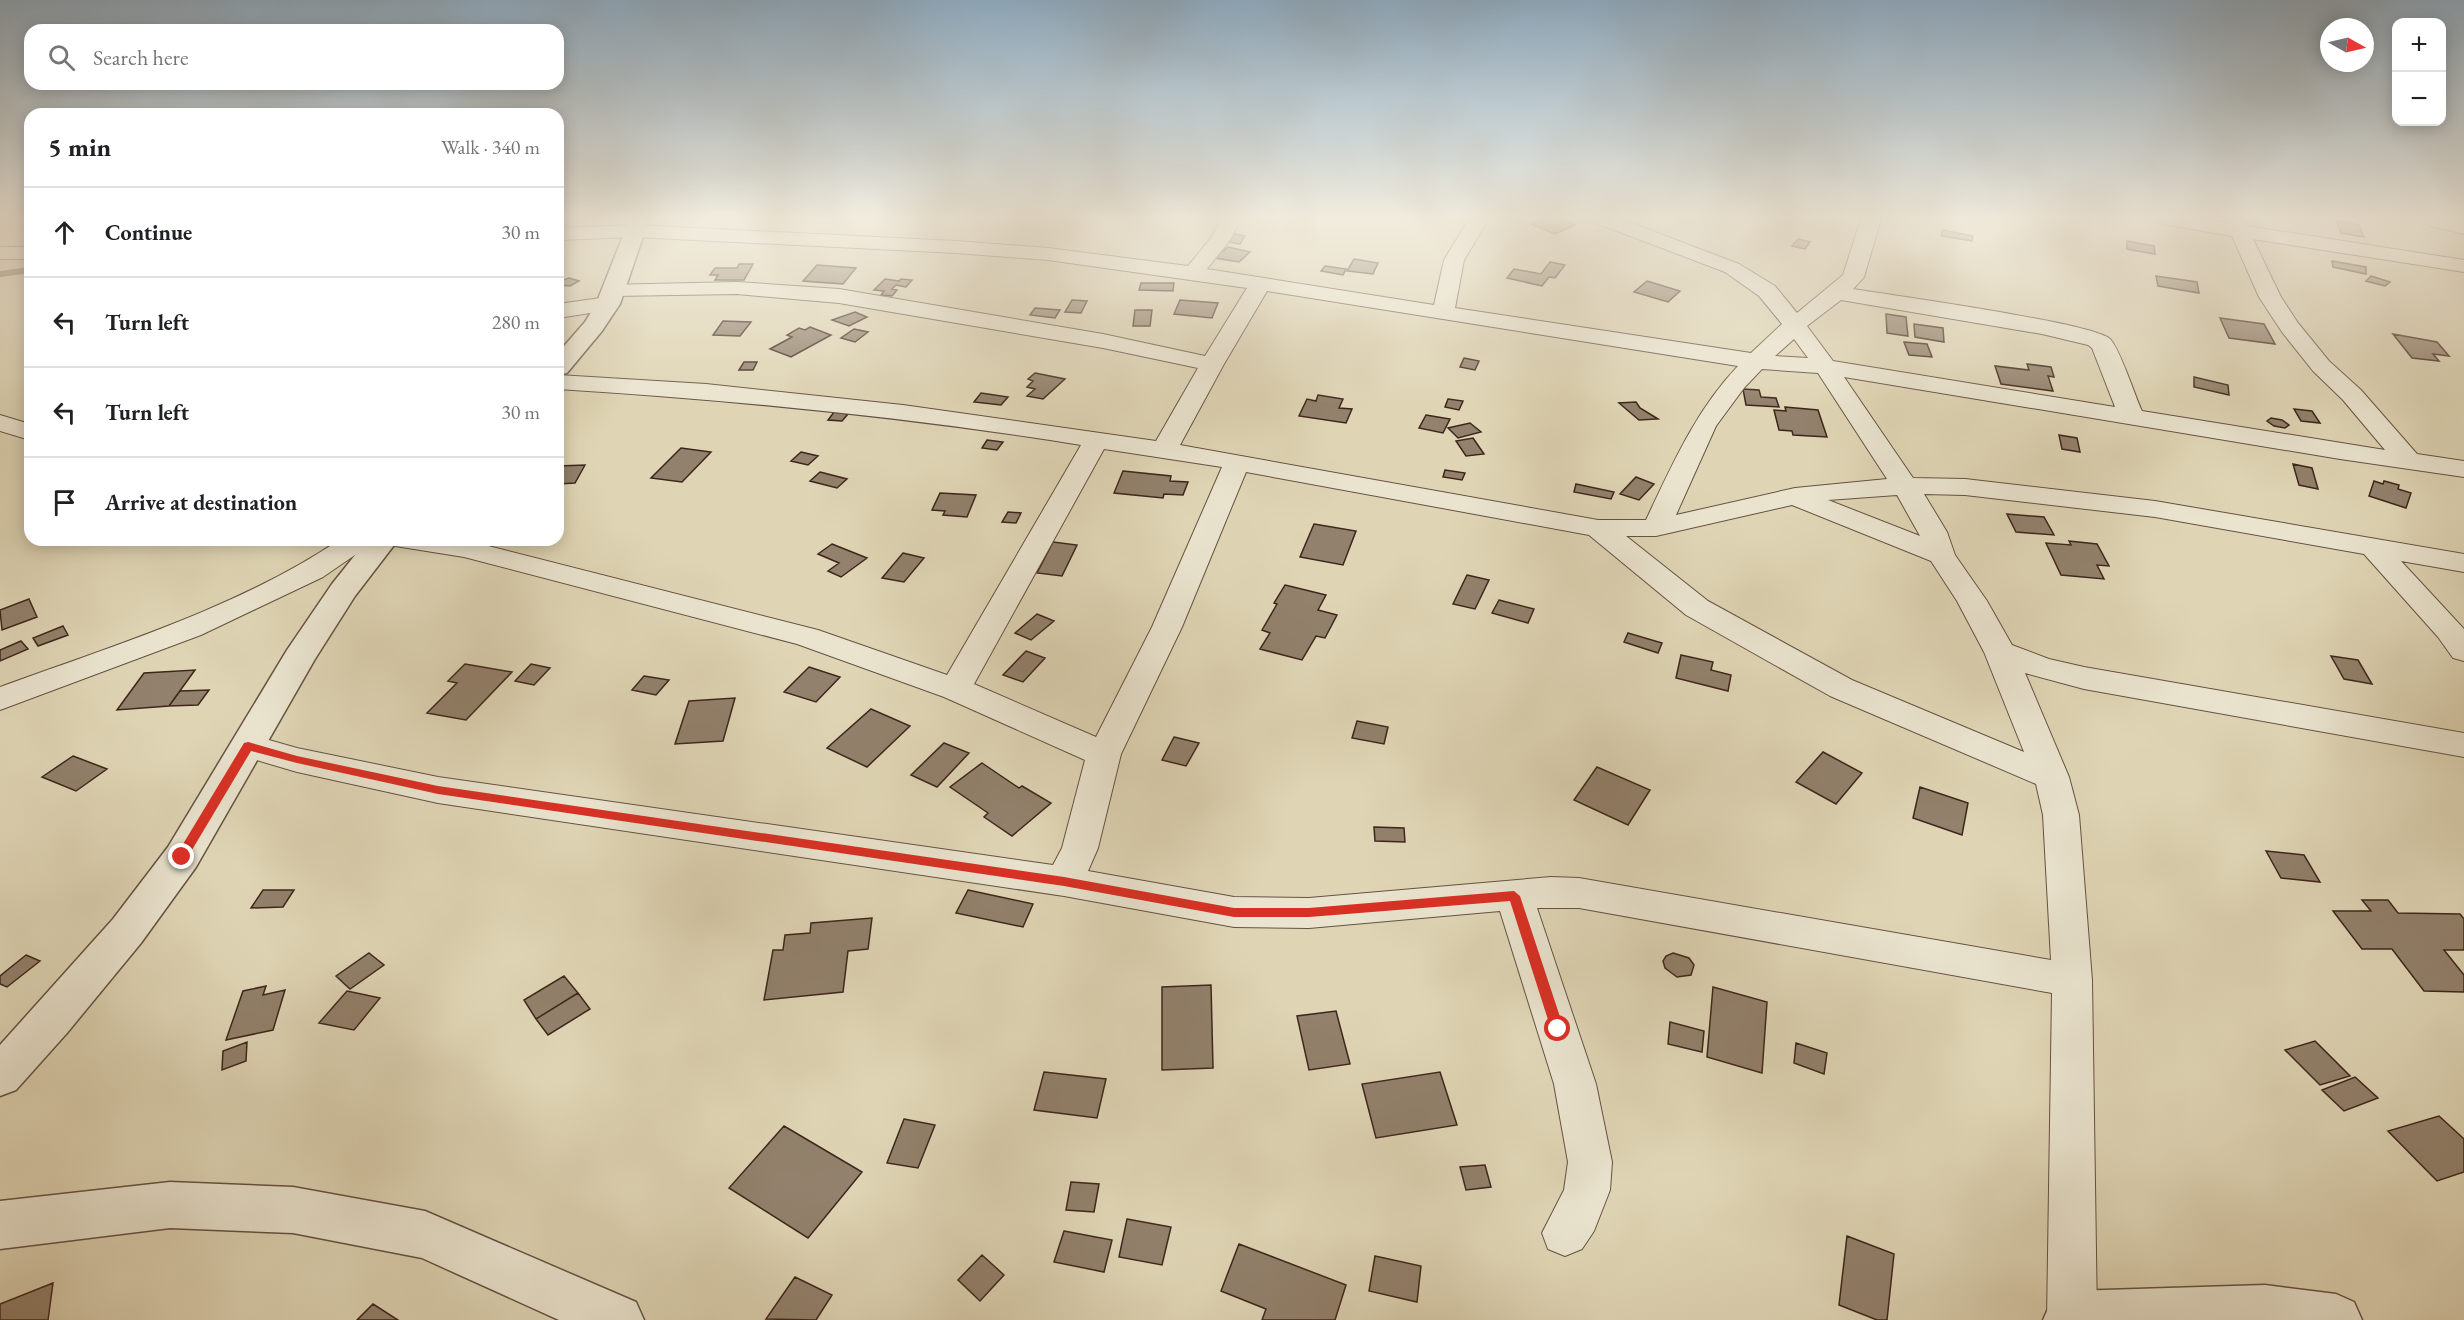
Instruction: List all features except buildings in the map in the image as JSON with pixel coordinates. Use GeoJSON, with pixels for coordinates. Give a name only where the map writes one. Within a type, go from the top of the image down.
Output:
{"type":"FeatureCollection","features":[{"type":"Feature","properties":{"kind":"street"},"geometry":{"type":"LineString","coordinates":[[564,361],[594,326],[611,297],[617,281]]}},
{"type":"Feature","properties":{"kind":"street"},"geometry":{"type":"LineString","coordinates":[[1235,281],[1756,361],[1827,367],[2464,469]]}},
{"type":"Feature","properties":{"kind":"street"},"geometry":{"type":"LineString","coordinates":[[1443,314],[1450,281]]}},
{"type":"Feature","properties":{"kind":"street"},"geometry":{"type":"LineString","coordinates":[[1751,281],[1767,291],[1796,324],[1827,367],[1933,532],[1941,555],[1972,601],[2000,652],[2052,777],[2061,815],[2072,980],[2071,1319],[2265,1311],[2336,1320]]}},
{"type":"Feature","properties":{"kind":"street"},"geometry":{"type":"LineString","coordinates":[[1656,528],[1704,426],[1735,383],[1796,324],[1850,281]]}},
{"type":"Feature","properties":{"kind":"street"},"geometry":{"type":"LineString","coordinates":[[2262,281],[2290,327],[2321,366],[2352,395],[2409,461]]}},
{"type":"Feature","properties":{"kind":"street"},"geometry":{"type":"LineString","coordinates":[[1165,449],[1212,364],[1260,285]]}},
{"type":"Feature","properties":{"kind":"street"},"geometry":{"type":"LineString","coordinates":[[564,309],[611,297],[737,288],[839,296],[1091,339],[1212,364]]}},
{"type":"Feature","properties":{"kind":"street"},"geometry":{"type":"LineString","coordinates":[[1837,293],[2042,327],[2096,340],[2102,344],[2131,415]]}},
{"type":"Feature","properties":{"kind":"street"},"geometry":{"type":"LineString","coordinates":[[564,382],[729,393],[903,412],[1097,439],[1165,449],[1598,528],[1656,528],[1795,496],[1849,489],[1905,486],[1965,488],[2114,504],[2371,545],[2464,563]]}},
{"type":"Feature","properties":{"kind":"street"},"geometry":{"type":"LineString","coordinates":[[0,423],[24,430]]}},
{"type":"Feature","properties":{"kind":"street"},"geometry":{"type":"LineString","coordinates":[[955,689],[1097,439]]}},
{"type":"Feature","properties":{"kind":"street"},"geometry":{"type":"LineString","coordinates":[[1064,881],[1080,848],[1104,754],[1167,627],[1237,462]]}},
{"type":"Feature","properties":{"kind":"street"},"geometry":{"type":"LineString","coordinates":[[1795,496],[1941,555]]}},
{"type":"Feature","properties":{"kind":"street"},"geometry":{"type":"LineString","coordinates":[[1598,528],[1697,608],[1841,688],[2052,777]]}},
{"type":"Feature","properties":{"kind":"street"},"geometry":{"type":"LineString","coordinates":[[2371,545],[2449,630],[2464,651]]}},
{"type":"Feature","properties":{"kind":"street"},"geometry":{"type":"LineString","coordinates":[[0,699],[190,628],[313,571],[349,546]]}},
{"type":"Feature","properties":{"kind":"street"},"geometry":{"type":"LineString","coordinates":[[0,1076],[52,1020],[127,931],[182,857],[311,639],[343,591],[378,546]]}},
{"type":"Feature","properties":{"kind":"street"},"geometry":{"type":"LineString","coordinates":[[445,546],[465,549],[807,637],[955,689],[1104,754]]}},
{"type":"Feature","properties":{"kind":"street"},"geometry":{"type":"LineString","coordinates":[[2000,652],[2040,668],[2084,678],[2464,746]]}},
{"type":"Feature","properties":{"kind":"street"},"geometry":{"type":"LineString","coordinates":[[248,746],[297,760],[438,790],[1064,881],[1234,912],[1309,913],[1551,892],[1579,893],[2072,980]]}},
{"type":"Feature","properties":{"kind":"street"},"geometry":{"type":"LineString","coordinates":[[1514,896],[1575,1084],[1590,1162],[1587,1190],[1578,1215],[1565,1233]]}},
{"type":"Feature","properties":{"kind":"street"},"geometry":{"type":"LineString","coordinates":[[0,1225],[170,1205],[293,1209],[425,1235],[618,1320]]}},
{"type":"Feature","properties":{"kind":"route"},"geometry":{"type":"LineString","coordinates":[[182,857],[248,746],[297,760],[438,790],[1064,881],[1162,901],[1234,912],[1309,913],[1514,896],[1558,1029]]}}]}
